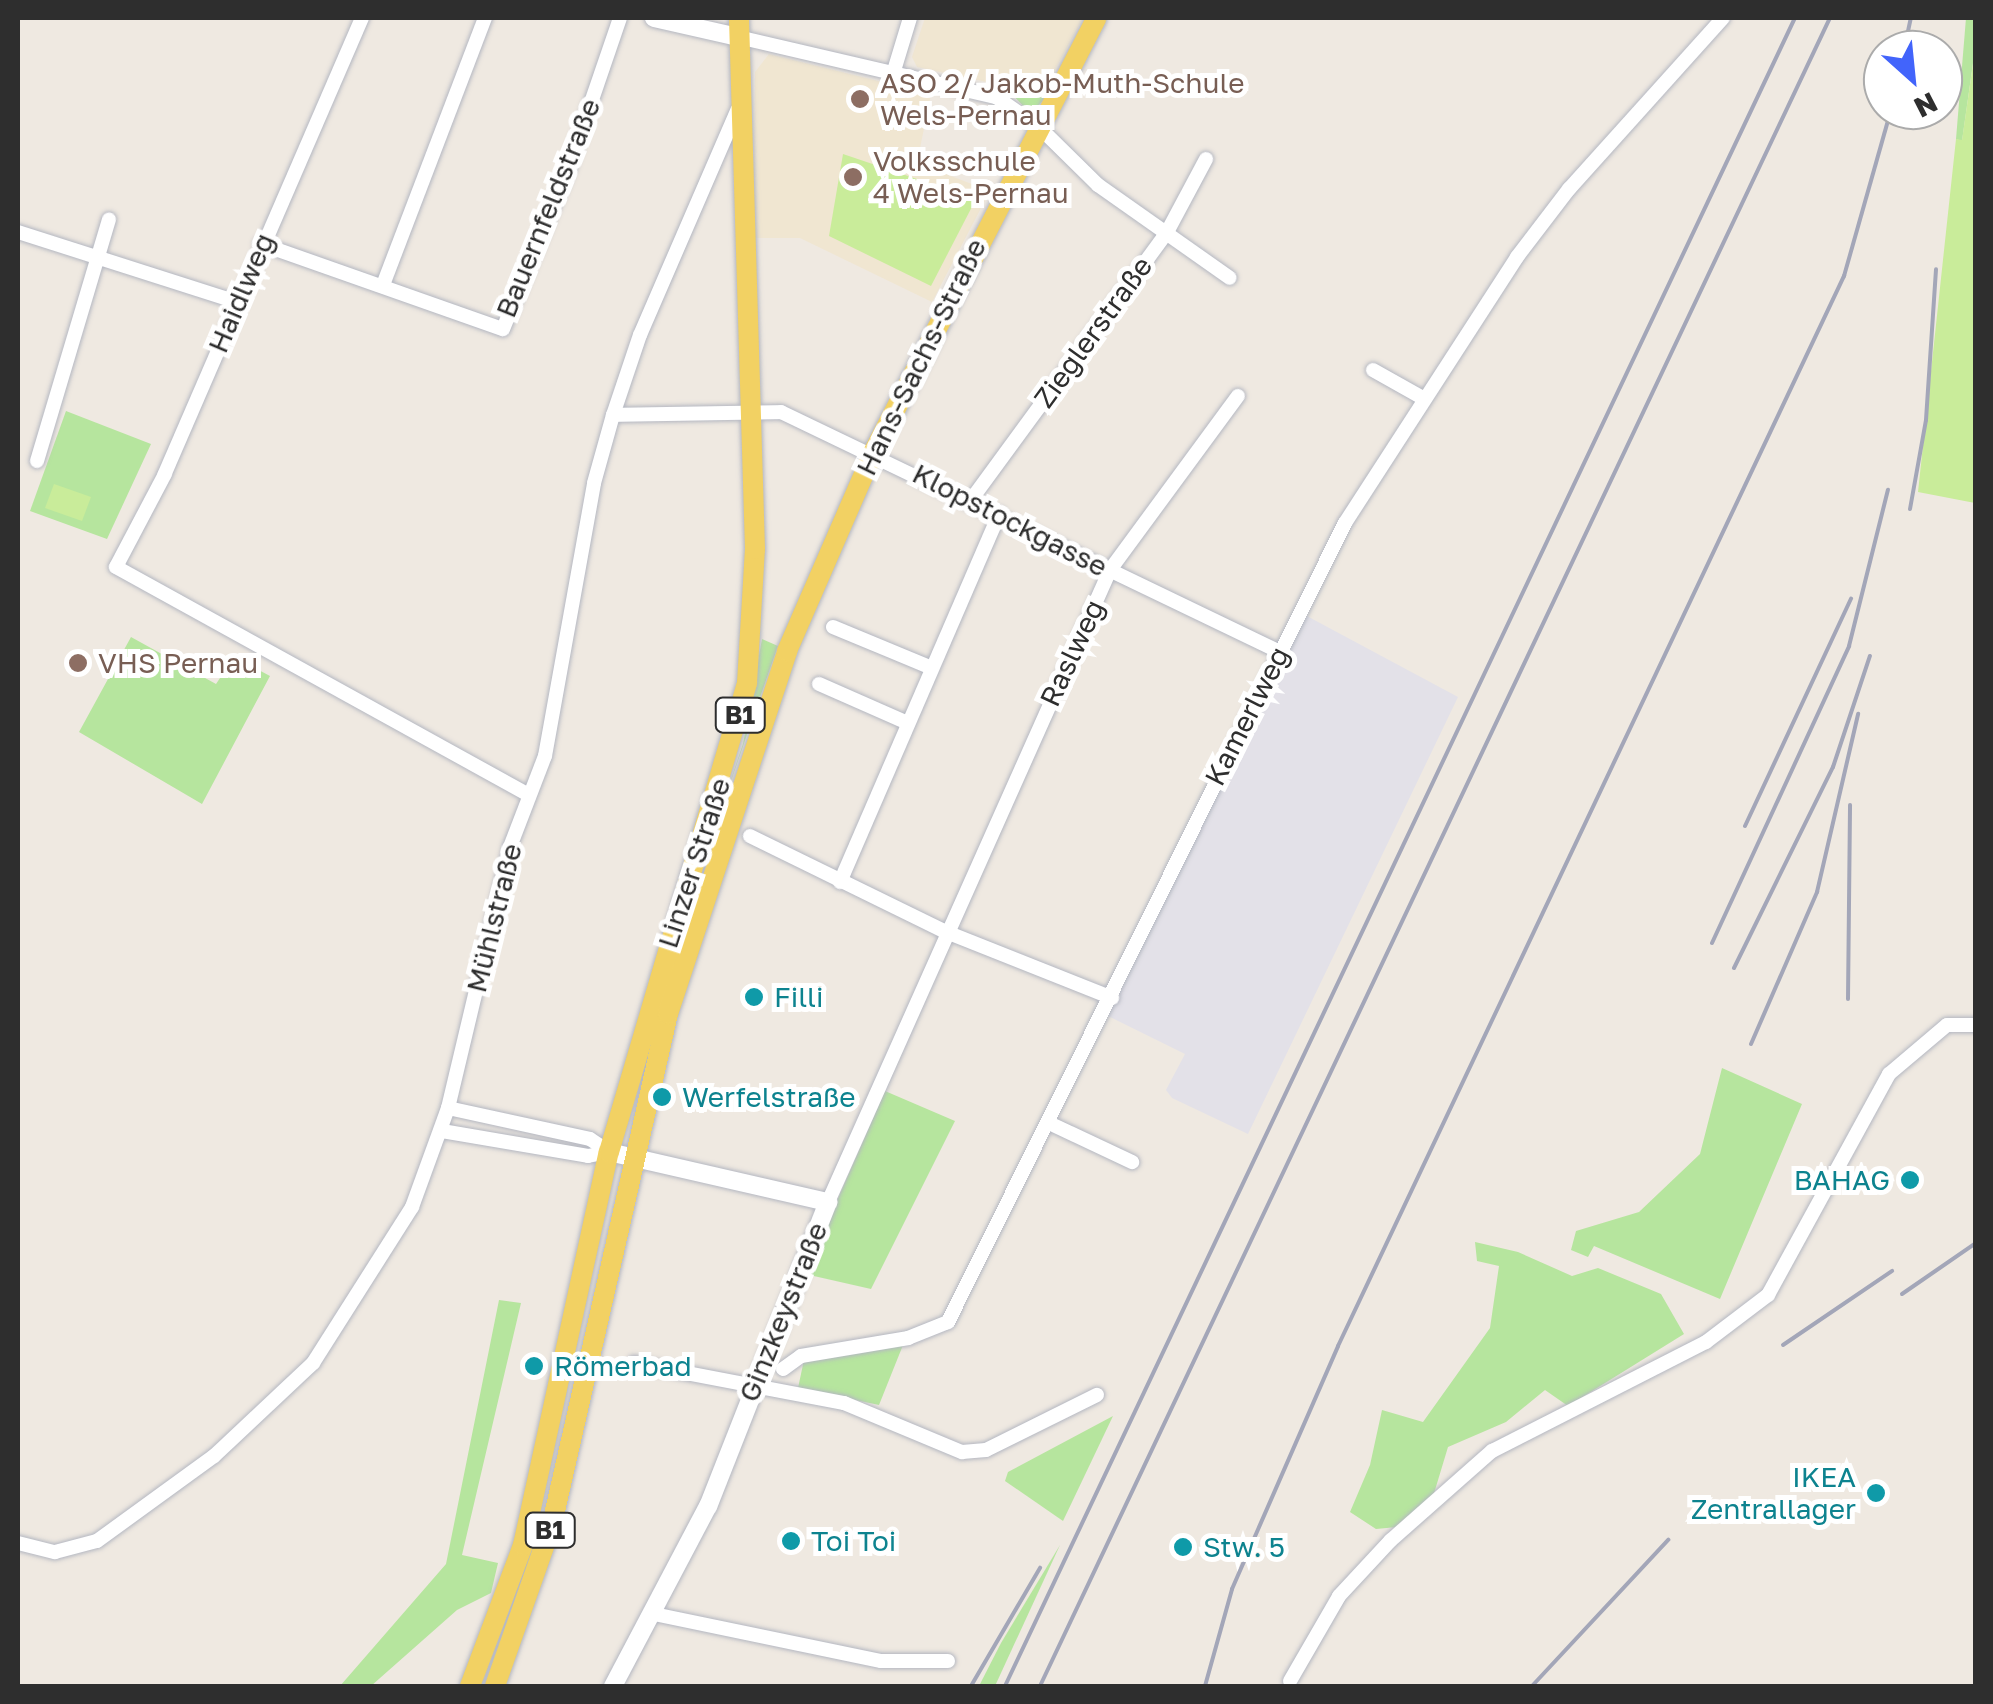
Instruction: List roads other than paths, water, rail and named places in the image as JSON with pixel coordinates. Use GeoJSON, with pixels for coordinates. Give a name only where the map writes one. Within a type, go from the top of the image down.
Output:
{"type":"FeatureCollection","features":[{"type":"Feature","properties":{"kind":"main road","name":"Hans-Sachs-Straße"},"geometry":{"type":"LineString","coordinates":[[787,650],[873,452],[1097,18]]}},
{"type":"Feature","properties":{"kind":"main road","name":"Linzer Straße"},"geometry":{"type":"LineString","coordinates":[[470,1686],[523,1545],[609,1152],[748,683],[754,604],[738,109],[739,27]]}},
{"type":"Feature","properties":{"kind":"main road","name":"Linzer Straße"},"geometry":{"type":"LineString","coordinates":[[495,1686],[552,1524],[632,1158],[698,914],[787,650]]}},
{"type":"Feature","properties":{"kind":"street","name":"Haidlweg"},"geometry":{"type":"LineString","coordinates":[[362,18],[260,244],[165,474],[116,567],[528,794]]}},
{"type":"Feature","properties":{"kind":"street"},"geometry":{"type":"LineString","coordinates":[[383,285],[485,18]]}},
{"type":"Feature","properties":{"kind":"street","name":"Bauernfeldstraße"},"geometry":{"type":"LineString","coordinates":[[260,244],[503,329],[570,167],[620,18]]}},
{"type":"Feature","properties":{"kind":"street"},"geometry":{"type":"LineString","coordinates":[[654,18],[739,27],[893,74],[996,98],[1038,127],[1098,185],[1230,278]]}},
{"type":"Feature","properties":{"kind":"street"},"geometry":{"type":"LineString","coordinates":[[893,74],[910,18]]}},
{"type":"Feature","properties":{"kind":"street","name":"Kamerlweg"},"geometry":{"type":"LineString","coordinates":[[783,1368],[801,1356],[908,1338],[948,1322],[1345,522],[1421,397],[1568,189],[1723,18]]}},
{"type":"Feature","properties":{"kind":"street","name":"Mühlstraße"},"geometry":{"type":"LineString","coordinates":[[18,1543],[55,1552],[97,1541],[214,1456],[284,1394],[339,1328],[392,1244],[442,1131],[504,867],[545,756],[614,415],[640,334],[738,109]]}},
{"type":"Feature","properties":{"kind":"street","name":"Zieglerstraße"},"geometry":{"type":"LineString","coordinates":[[971,500],[1166,234],[1206,159]]}},
{"type":"Feature","properties":{"kind":"street"},"geometry":{"type":"LineString","coordinates":[[37,461],[102,258],[108,220]]}},
{"type":"Feature","properties":{"kind":"street"},"geometry":{"type":"LineString","coordinates":[[18,232],[237,302]]}},
{"type":"Feature","properties":{"kind":"street"},"geometry":{"type":"LineString","coordinates":[[1373,370],[1421,397]]}},
{"type":"Feature","properties":{"kind":"street","name":"Raslweg"},"geometry":{"type":"LineString","coordinates":[[944,932],[1110,570],[1238,396]]}},
{"type":"Feature","properties":{"kind":"street","name":"Klopstockgasse"},"geometry":{"type":"LineString","coordinates":[[614,415],[750,408],[781,412],[873,452],[1280,652]]}},
{"type":"Feature","properties":{"kind":"street"},"geometry":{"type":"LineString","coordinates":[[840,882],[999,514]]}},
{"type":"Feature","properties":{"kind":"street"},"geometry":{"type":"LineString","coordinates":[[833,627],[932,668]]}},
{"type":"Feature","properties":{"kind":"street"},"geometry":{"type":"LineString","coordinates":[[819,684],[908,723]]}},
{"type":"Feature","properties":{"kind":"street"},"geometry":{"type":"LineString","coordinates":[[750,836],[944,932],[1112,998]]}},
{"type":"Feature","properties":{"kind":"street","name":"Ginzkeystraße"},"geometry":{"type":"LineString","coordinates":[[613,1686],[708,1506],[828,1202],[944,932]]}},
{"type":"Feature","properties":{"kind":"street"},"geometry":{"type":"LineString","coordinates":[[1290,1680],[1340,1596],[1391,1540],[1492,1451],[1706,1342],[1768,1295],[1889,1074],[1946,1025],[1976,1025]]}},
{"type":"Feature","properties":{"kind":"street"},"geometry":{"type":"LineString","coordinates":[[448,1108],[590,1138],[609,1152],[828,1202]]}},
{"type":"Feature","properties":{"kind":"street"},"geometry":{"type":"LineString","coordinates":[[1049,1123],[1132,1162]]}},
{"type":"Feature","properties":{"kind":"street"},"geometry":{"type":"LineString","coordinates":[[442,1131],[588,1156],[609,1152]]}},
{"type":"Feature","properties":{"kind":"street"},"geometry":{"type":"LineString","coordinates":[[634,1363],[871,1411],[962,1452],[986,1450],[1097,1394]]}},
{"type":"Feature","properties":{"kind":"street"},"geometry":{"type":"LineString","coordinates":[[654,1614],[881,1661],[948,1661]]}},
{"type":"Feature","properties":{"kind":"railway"},"geometry":{"type":"LineString","coordinates":[[1005,1686],[1795,18]]}},
{"type":"Feature","properties":{"kind":"railway"},"geometry":{"type":"LineString","coordinates":[[1040,1686],[1830,18]]}},
{"type":"Feature","properties":{"kind":"railway"},"geometry":{"type":"LineString","coordinates":[[1908,30],[1911,18]]}},
{"type":"Feature","properties":{"kind":"railway"},"geometry":{"type":"LineString","coordinates":[[1205,1686],[1232,1589],[1338,1346],[1844,276],[1885,130]]}},
{"type":"Feature","properties":{"kind":"railway"},"geometry":{"type":"LineString","coordinates":[[1910,509],[1926,420],[1936,269]]}},
{"type":"Feature","properties":{"kind":"railway"},"geometry":{"type":"LineString","coordinates":[[1712,943],[1849,646],[1888,490]]}},
{"type":"Feature","properties":{"kind":"railway"},"geometry":{"type":"LineString","coordinates":[[1745,826],[1851,599]]}},
{"type":"Feature","properties":{"kind":"railway"},"geometry":{"type":"LineString","coordinates":[[1734,968],[1833,767],[1870,656]]}},
{"type":"Feature","properties":{"kind":"railway"},"geometry":{"type":"LineString","coordinates":[[1751,1044],[1817,892],[1858,714]]}},
{"type":"Feature","properties":{"kind":"railway"},"geometry":{"type":"LineString","coordinates":[[1848,999],[1850,805]]}},
{"type":"Feature","properties":{"kind":"railway"},"geometry":{"type":"LineString","coordinates":[[1902,1294],[1976,1243]]}},
{"type":"Feature","properties":{"kind":"railway"},"geometry":{"type":"LineString","coordinates":[[1783,1345],[1892,1271]]}},
{"type":"Feature","properties":{"kind":"railway"},"geometry":{"type":"LineString","coordinates":[[1532,1686],[1668,1540]]}},
{"type":"Feature","properties":{"kind":"railway"},"geometry":{"type":"LineString","coordinates":[[971,1686],[1040,1568]]}},
{"type":"Feature","properties":{"kind":"place","name":"ASO 2/ Jakob-Muth-Schule Wels-Pernau"},"geometry":{"type":"Point","coordinates":[860,99]}},
{"type":"Feature","properties":{"kind":"place","name":"Volksschule 4 Wels-Pernau"},"geometry":{"type":"Point","coordinates":[853,177]}},
{"type":"Feature","properties":{"kind":"place","name":"VHS Pernau"},"geometry":{"type":"Point","coordinates":[78,663]}},
{"type":"Feature","properties":{"kind":"place","name":"Filli"},"geometry":{"type":"Point","coordinates":[754,997]}},
{"type":"Feature","properties":{"kind":"place","name":"Werfelstraße"},"geometry":{"type":"Point","coordinates":[662,1097]}},
{"type":"Feature","properties":{"kind":"place","name":"BAHAG"},"geometry":{"type":"Point","coordinates":[1910,1180]}},
{"type":"Feature","properties":{"kind":"place","name":"Römerbad"},"geometry":{"type":"Point","coordinates":[534,1366]}},
{"type":"Feature","properties":{"kind":"place","name":"IKEA Zentrallager"},"geometry":{"type":"Point","coordinates":[1876,1493]}},
{"type":"Feature","properties":{"kind":"place","name":"Toi Toi"},"geometry":{"type":"Point","coordinates":[791,1541]}},
{"type":"Feature","properties":{"kind":"place","name":"Stw. 5"},"geometry":{"type":"Point","coordinates":[1183,1547]}}]}
